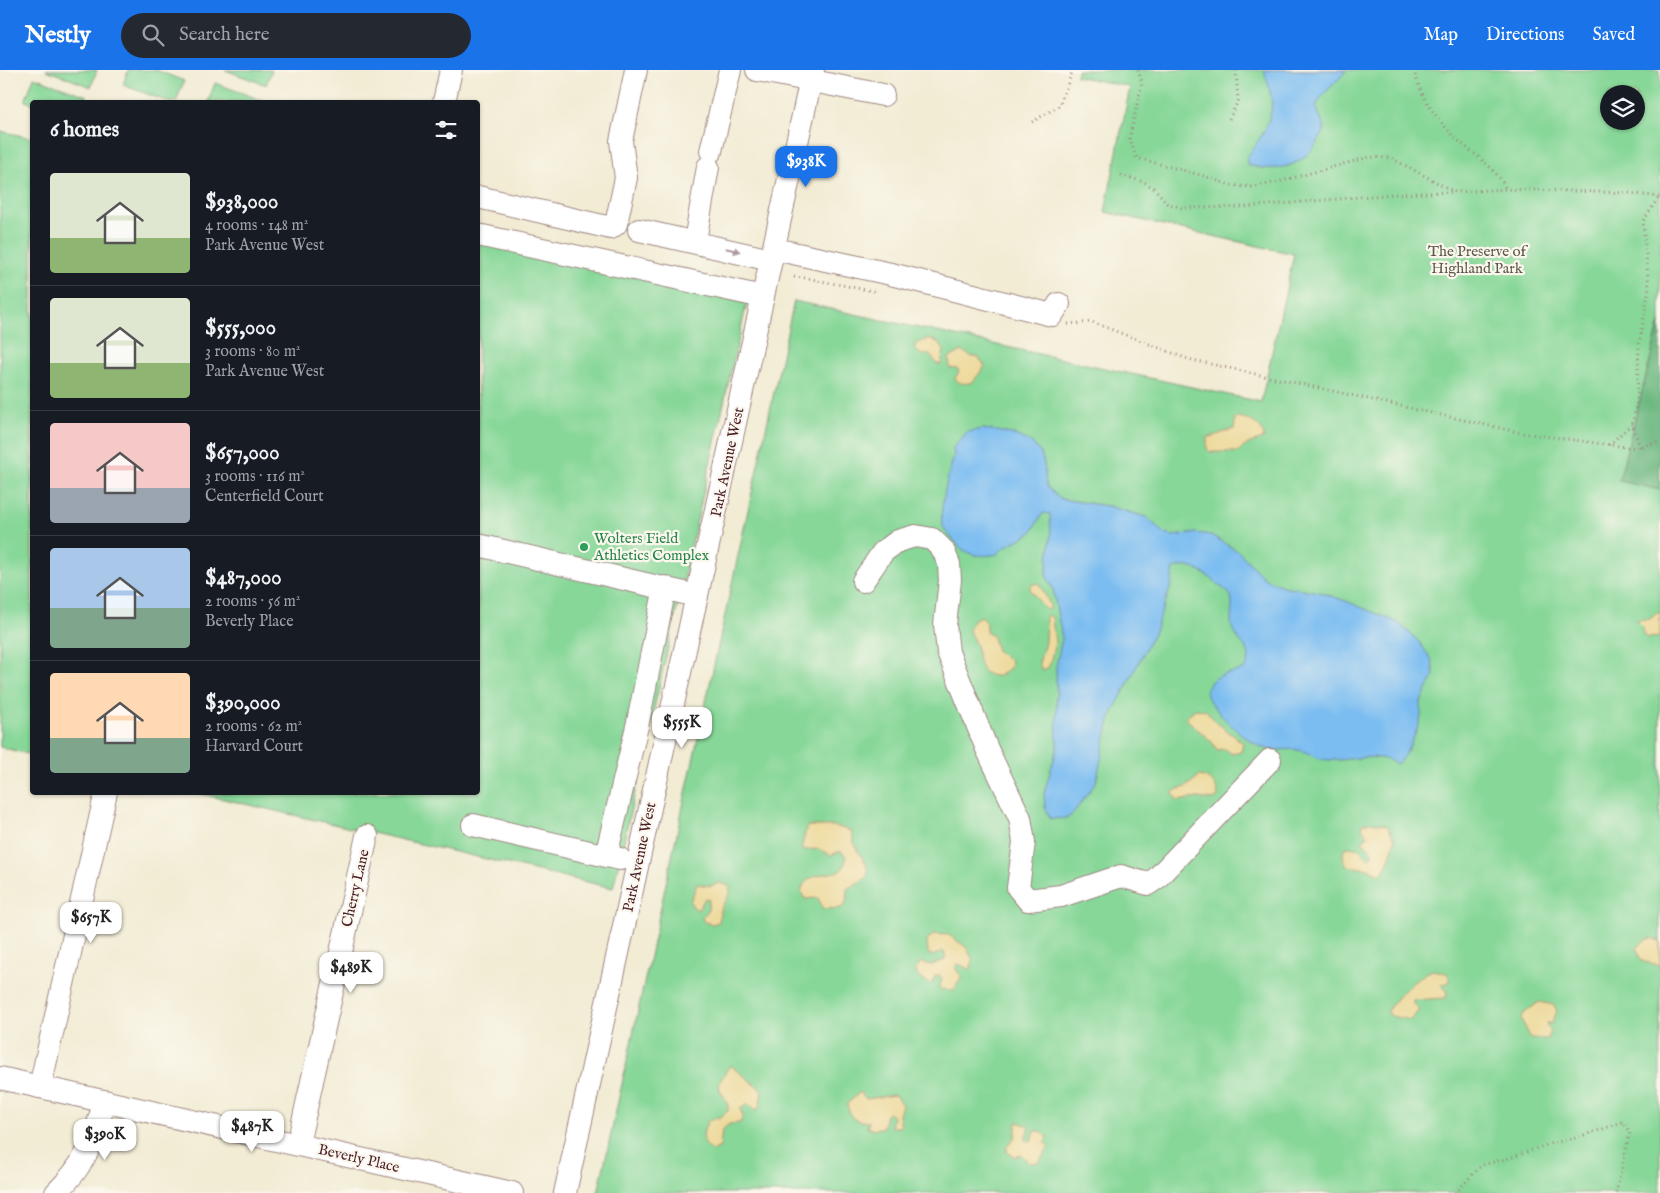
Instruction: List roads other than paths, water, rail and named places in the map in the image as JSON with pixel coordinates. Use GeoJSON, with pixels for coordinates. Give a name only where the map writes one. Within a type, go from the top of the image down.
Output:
{"type":"FeatureCollection","features":[{"type":"Feature","properties":{"kind":"street"},"geometry":{"type":"LineString","coordinates":[[444,100],[451,70]]}},
{"type":"Feature","properties":{"kind":"street"},"geometry":{"type":"LineString","coordinates":[[480,198],[611,228],[616,224],[626,178],[621,141],[636,70]]}},
{"type":"Feature","properties":{"kind":"street"},"geometry":{"type":"LineString","coordinates":[[695,241],[709,159],[730,70]]}},
{"type":"Feature","properties":{"kind":"street"},"geometry":{"type":"LineString","coordinates":[[757,70],[812,76],[882,95]]}},
{"type":"Feature","properties":{"kind":"street","name":"Park Avenue West"},"geometry":{"type":"LineString","coordinates":[[566,1193],[812,76]]}},
{"type":"Feature","properties":{"kind":"street"},"geometry":{"type":"LineString","coordinates":[[639,230],[772,255],[900,276],[1052,315],[1059,304]]}},
{"type":"Feature","properties":{"kind":"street"},"geometry":{"type":"LineString","coordinates":[[480,235],[763,297]]}},
{"type":"Feature","properties":{"kind":"street"},"geometry":{"type":"LineString","coordinates":[[863,581],[883,552],[898,541],[915,536],[932,539],[943,550],[949,564],[950,580],[945,625],[948,652],[987,748],[1020,818],[1024,842],[1018,888],[1028,900],[1061,896],[1121,876],[1148,884],[1157,878],[1270,760]]}},
{"type":"Feature","properties":{"kind":"street"},"geometry":{"type":"LineString","coordinates":[[480,545],[697,596]]}},
{"type":"Feature","properties":{"kind":"street"},"geometry":{"type":"LineString","coordinates":[[606,856],[638,722],[665,588]]}},
{"type":"Feature","properties":{"kind":"street"},"geometry":{"type":"LineString","coordinates":[[40,1087],[105,795]]}},
{"type":"Feature","properties":{"kind":"street"},"geometry":{"type":"LineString","coordinates":[[473,825],[638,863]]}},
{"type":"Feature","properties":{"kind":"street","name":"Cherry Lane"},"geometry":{"type":"LineString","coordinates":[[298,1144],[367,836]]}},
{"type":"Feature","properties":{"kind":"street","name":"Beverly Place"},"geometry":{"type":"LineString","coordinates":[[0,1078],[507,1192]]}},
{"type":"Feature","properties":{"kind":"street"},"geometry":{"type":"LineString","coordinates":[[56,1193],[73,1176],[90,1149],[105,1101]]}},
{"type":"Feature","properties":{"kind":"water"},"geometry":{"type":"Polygon","coordinates":[[[1264,70],[1346,70],[1322,96],[1316,106],[1325,129],[1319,141],[1303,158],[1294,164],[1284,167],[1260,168],[1247,165],[1247,157],[1265,129],[1271,113],[1272,105],[1264,70]]]}},
{"type":"Feature","properties":{"kind":"water"},"geometry":{"type":"Polygon","coordinates":[[[983,429],[1010,434],[1027,440],[1034,445],[1040,452],[1043,460],[1047,487],[1061,499],[1108,506],[1146,517],[1165,534],[1173,536],[1196,533],[1211,535],[1239,552],[1265,579],[1283,586],[1319,592],[1399,623],[1419,642],[1432,660],[1434,677],[1421,701],[1421,717],[1405,755],[1397,764],[1389,760],[1372,757],[1325,760],[1298,750],[1271,750],[1264,748],[1241,734],[1212,705],[1206,693],[1211,682],[1224,674],[1245,669],[1248,661],[1249,655],[1245,646],[1234,633],[1232,627],[1231,596],[1204,574],[1189,567],[1181,567],[1174,569],[1171,586],[1155,631],[1111,716],[1096,782],[1072,815],[1066,818],[1050,819],[1045,807],[1044,793],[1057,749],[1056,667],[1062,638],[1053,589],[1046,575],[1051,535],[1050,514],[1043,513],[1031,533],[1003,548],[998,554],[986,556],[975,555],[965,551],[948,534],[942,524],[943,500],[954,456],[953,448],[967,432],[983,429]]]}},
{"type":"Feature","properties":{"kind":"place","name":"Wolters Field Athletics Complex"},"geometry":{"type":"Point","coordinates":[584,547]}},
{"type":"Feature","properties":{"kind":"park label","name":"The Preserve of Highland Park"},"geometry":{"type":"Point","coordinates":[1477,260]}}]}
